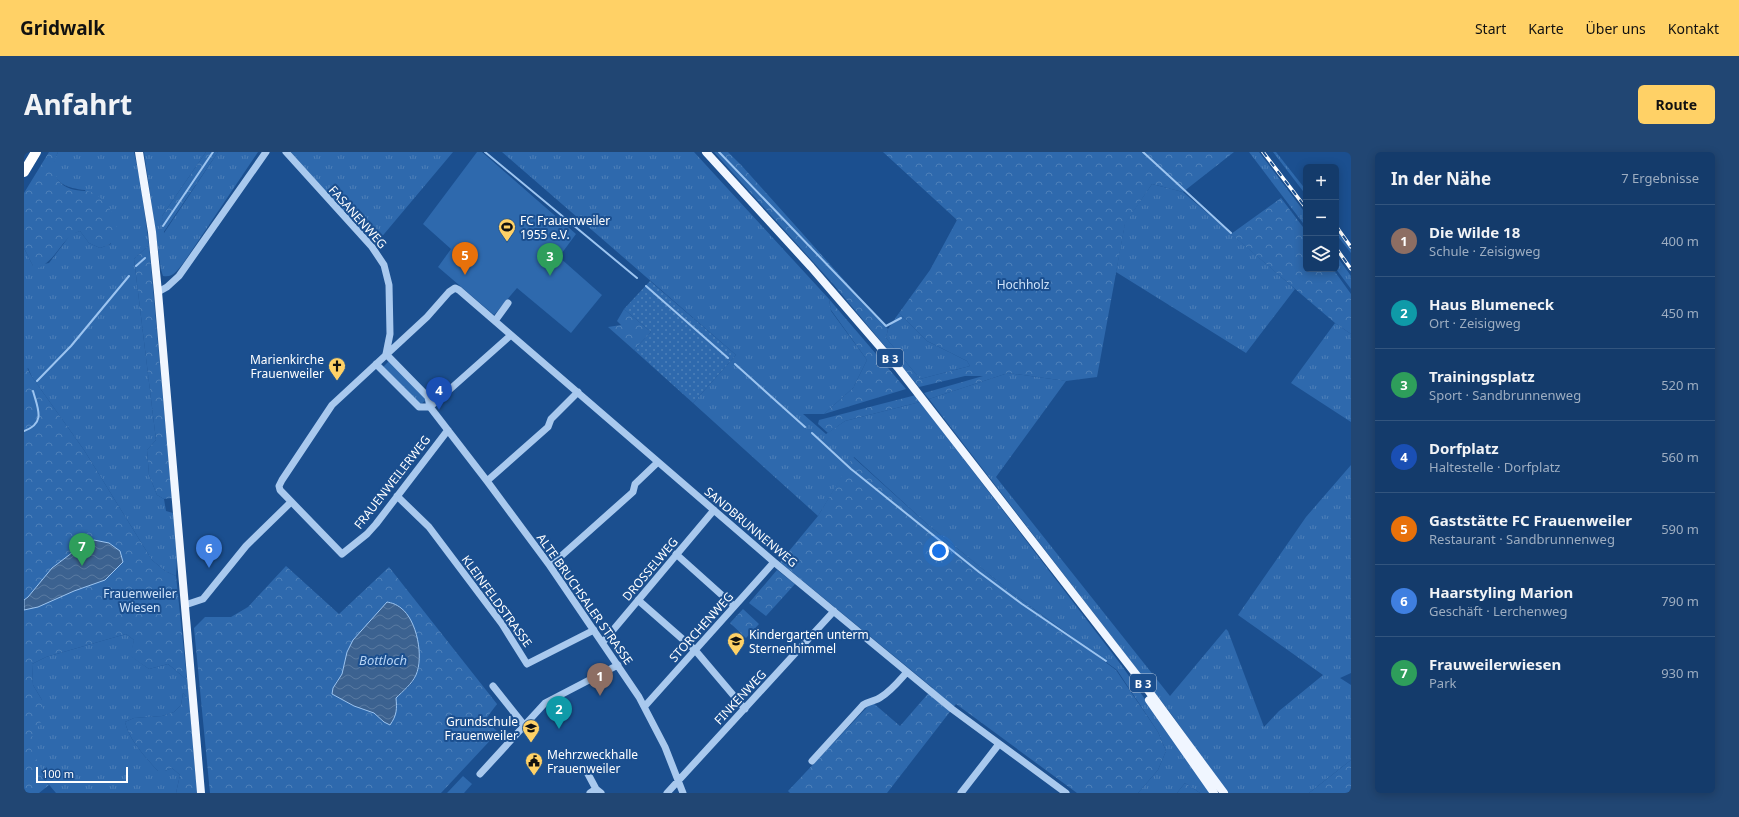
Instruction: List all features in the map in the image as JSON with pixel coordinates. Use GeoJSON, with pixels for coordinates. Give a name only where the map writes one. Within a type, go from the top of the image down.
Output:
{"type":"FeatureCollection","features":[{"type":"Feature","properties":{"kind":"highway"},"geometry":{"type":"LineString","coordinates":[[24,172],[36,152]]}},
{"type":"Feature","properties":{"kind":"main road"},"geometry":{"type":"LineString","coordinates":[[139,152],[152,232],[158,292],[178,505],[201,793]]}},
{"type":"Feature","properties":{"kind":"main road","name":"B 3"},"geometry":{"type":"LineString","coordinates":[[706,152],[812,267],[899,369],[1156,700],[1224,793]]}},
{"type":"Feature","properties":{"kind":"main road","name":"B 3"},"geometry":{"type":"LineString","coordinates":[[1060,576],[1214,793]]}},
{"type":"Feature","properties":{"kind":"street"},"geometry":{"type":"LineString","coordinates":[[158,292],[167,287],[179,276],[266,152]]}},
{"type":"Feature","properties":{"kind":"street","name":"FASANENWEG"},"geometry":{"type":"LineString","coordinates":[[286,152],[372,247],[384,265],[389,285],[390,334],[386,354]]}},
{"type":"Feature","properties":{"kind":"street","name":"SANDBRUNNENWEG"},"geometry":{"type":"LineString","coordinates":[[386,354],[427,317],[455,288],[459,290],[774,562],[952,709],[1066,793]]}},
{"type":"Feature","properties":{"kind":"street"},"geometry":{"type":"LineString","coordinates":[[495,320],[508,302]]}},
{"type":"Feature","properties":{"kind":"street"},"geometry":{"type":"LineString","coordinates":[[386,354],[376,364],[419,407],[430,407],[511,335]]}},
{"type":"Feature","properties":{"kind":"street","name":"ALTE BRUCHSALER STRASSE"},"geometry":{"type":"LineString","coordinates":[[386,354],[428,397],[430,407],[550,566],[618,665],[645,706],[665,747],[684,793]]}},
{"type":"Feature","properties":{"kind":"street","name":"FRAUENWEILERWEG"},"geometry":{"type":"LineString","coordinates":[[376,364],[332,405],[279,486],[280,490],[291,502],[342,554],[367,534],[448,430]]}},
{"type":"Feature","properties":{"kind":"street"},"geometry":{"type":"LineString","coordinates":[[487,481],[548,427],[551,419],[578,392]]}},
{"type":"Feature","properties":{"kind":"street"},"geometry":{"type":"LineString","coordinates":[[550,566],[633,492],[635,484],[658,462]]}},
{"type":"Feature","properties":{"kind":"street","name":"KLEINFELDSTRASSE"},"geometry":{"type":"LineString","coordinates":[[397,496],[428,527],[502,624],[527,664],[594,630]]}},
{"type":"Feature","properties":{"kind":"street"},"geometry":{"type":"LineString","coordinates":[[185,605],[203,599],[246,546],[291,502]]}},
{"type":"Feature","properties":{"kind":"street","name":"DROSSELWEG"},"geometry":{"type":"LineString","coordinates":[[602,642],[714,510]]}},
{"type":"Feature","properties":{"kind":"street"},"geometry":{"type":"LineString","coordinates":[[676,554],[734,606]]}},
{"type":"Feature","properties":{"kind":"street","name":"STORCHENWEG"},"geometry":{"type":"LineString","coordinates":[[645,706],[774,562]]}},
{"type":"Feature","properties":{"kind":"street"},"geometry":{"type":"LineString","coordinates":[[638,600],[695,650],[744,709]]}},
{"type":"Feature","properties":{"kind":"street","name":"FINKENWEG"},"geometry":{"type":"LineString","coordinates":[[667,793],[834,611]]}},
{"type":"Feature","properties":{"kind":"street"},"geometry":{"type":"LineString","coordinates":[[480,774],[524,725],[550,699],[618,665]]}},
{"type":"Feature","properties":{"kind":"street"},"geometry":{"type":"LineString","coordinates":[[812,760],[863,705],[869,701],[880,698],[888,692],[907,672]]}},
{"type":"Feature","properties":{"kind":"street"},"geometry":{"type":"LineString","coordinates":[[494,686],[524,725]]}},
{"type":"Feature","properties":{"kind":"street"},"geometry":{"type":"LineString","coordinates":[[961,793],[1000,744]]}},
{"type":"Feature","properties":{"kind":"street"},"geometry":{"type":"LineString","coordinates":[[588,774],[596,792]]}},
{"type":"Feature","properties":{"kind":"green space"},"geometry":{"type":"Polygon","coordinates":[[[49,152],[58,152],[54,169],[60,183],[74,190],[94,193],[102,199],[111,211],[117,231],[111,243],[100,248],[89,243],[80,231],[69,238],[51,259],[39,268],[33,266],[24,248],[24,193],[49,152]]]}},
{"type":"Feature","properties":{"kind":"green space"},"geometry":{"type":"Polygon","coordinates":[[[58,152],[134,152],[140,180],[149,245],[134,259],[156,440],[147,450],[149,475],[157,495],[164,499],[166,511],[173,513],[177,558],[176,576],[165,571],[152,560],[84,450],[32,377],[28,368],[24,373],[24,248],[33,266],[49,263],[71,234],[80,231],[89,243],[100,248],[111,244],[85,190],[69,187],[62,184],[58,180],[53,168],[58,152]]]}},
{"type":"Feature","properties":{"kind":"green space"},"geometry":{"type":"Polygon","coordinates":[[[144,152],[206,152],[162,216],[164,233],[218,152],[258,152],[184,262],[170,276],[163,276],[161,270],[144,152]]]}},
{"type":"Feature","properties":{"kind":"green space"},"geometry":{"type":"Polygon","coordinates":[[[206,152],[218,152],[163,233],[162,216],[206,152]]]}},
{"type":"Feature","properties":{"kind":"green space"},"geometry":{"type":"Polygon","coordinates":[[[291,152],[453,152],[374,246],[291,152]]]}},
{"type":"Feature","properties":{"kind":"green space","name":"FC Frauenweiler 1955 e.V."},"geometry":{"type":"Polygon","coordinates":[[[477,152],[482,152],[576,234],[559,257],[602,295],[571,333],[517,288],[494,315],[438,267],[451,249],[423,224],[477,152]]]}},
{"type":"Feature","properties":{"kind":"green space"},"geometry":{"type":"Polygon","coordinates":[[[502,152],[694,152],[829,299],[831,311],[867,360],[853,388],[824,414],[803,414],[826,434],[845,421],[920,402],[1122,666],[1210,793],[1200,793],[1185,783],[1177,793],[1138,793],[1158,770],[1166,751],[1158,732],[1117,670],[1011,592],[927,524],[854,457],[818,516],[693,403],[736,355],[502,152]]]}},
{"type":"Feature","properties":{"kind":"green space","name":"Hochholz"},"geometry":{"type":"Polygon","coordinates":[[[714,152],[728,152],[742,166],[888,329],[886,338],[920,379],[970,366],[967,361],[927,341],[899,313],[930,270],[957,220],[883,152],[1234,152],[1183,192],[1152,184],[1125,224],[1097,377],[1066,381],[1008,373],[929,399],[924,393],[983,376],[965,376],[919,387],[834,285],[714,152]]]}},
{"type":"Feature","properties":{"kind":"green space"},"geometry":{"type":"Polygon","coordinates":[[[1249,152],[1259,152],[1303,210],[1303,223],[1249,152]]]}},
{"type":"Feature","properties":{"kind":"green space"},"geometry":{"type":"Polygon","coordinates":[[[1273,152],[1276,152],[1303,186],[1303,191],[1273,152]]]}},
{"type":"Feature","properties":{"kind":"green space"},"geometry":{"type":"Polygon","coordinates":[[[1152,184],[1183,192],[1295,289],[1246,353],[1116,272],[1125,223],[1152,184]]]}},
{"type":"Feature","properties":{"kind":"green space"},"geometry":{"type":"Polygon","coordinates":[[[1281,198],[1303,227],[1303,272],[1335,272],[1351,294],[1351,334],[1335,323],[1231,234],[1281,198]]]}},
{"type":"Feature","properties":{"kind":"green space"},"geometry":{"type":"Polygon","coordinates":[[[1339,233],[1351,250],[1351,253],[1339,238],[1339,233]]]}},
{"type":"Feature","properties":{"kind":"green space"},"geometry":{"type":"Polygon","coordinates":[[[149,245],[172,498],[164,499],[157,495],[149,475],[147,450],[156,440],[134,259],[149,245]]]}},
{"type":"Feature","properties":{"kind":"green space"},"geometry":{"type":"Polygon","coordinates":[[[1339,259],[1351,276],[1351,289],[1338,272],[1339,259]]]}},
{"type":"Feature","properties":{"kind":"green space"},"geometry":{"type":"Polygon","coordinates":[[[650,281],[736,355],[693,403],[634,350],[651,332],[624,309],[650,281]]]}},
{"type":"Feature","properties":{"kind":"green space"},"geometry":{"type":"Polygon","coordinates":[[[829,299],[906,389],[824,414],[853,388],[867,360],[831,310],[829,299]]]}},
{"type":"Feature","properties":{"kind":"green space"},"geometry":{"type":"Polygon","coordinates":[[[624,309],[651,332],[634,350],[608,327],[621,325],[617,321],[624,309]]]}},
{"type":"Feature","properties":{"kind":"green space"},"geometry":{"type":"Polygon","coordinates":[[[899,313],[927,341],[967,361],[970,366],[920,379],[886,338],[888,329],[899,313]]]}},
{"type":"Feature","properties":{"kind":"green space"},"geometry":{"type":"Polygon","coordinates":[[[1335,323],[1351,334],[1351,422],[1291,383],[1335,323]]]}},
{"type":"Feature","properties":{"kind":"green space"},"geometry":{"type":"Polygon","coordinates":[[[389,361],[427,399],[420,405],[383,367],[389,361]]]}},
{"type":"Feature","properties":{"kind":"green space","name":"Frauenweiler Wiesen"},"geometry":{"type":"Polygon","coordinates":[[[27,368],[84,450],[152,560],[165,571],[176,576],[187,680],[168,664],[149,669],[130,656],[134,640],[126,634],[46,657],[32,664],[33,685],[42,700],[44,717],[30,739],[31,749],[44,774],[42,777],[49,785],[39,793],[24,793],[24,373],[27,368]]]}},
{"type":"Feature","properties":{"kind":"green space"},"geometry":{"type":"Polygon","coordinates":[[[1008,373],[1066,381],[996,477],[1170,696],[1226,629],[1264,727],[1279,711],[1323,675],[1238,615],[1306,517],[1351,465],[1351,673],[1340,678],[1351,685],[1351,760],[1309,793],[1227,793],[1172,715],[929,399],[1008,373]]]}},
{"type":"Feature","properties":{"kind":"green space"},"geometry":{"type":"Polygon","coordinates":[[[916,395],[920,402],[845,421],[828,433],[818,424],[819,420],[916,395]]]}},
{"type":"Feature","properties":{"kind":"green space"},"geometry":{"type":"Polygon","coordinates":[[[853,457],[927,524],[1011,592],[1116,670],[1158,732],[1166,751],[1158,770],[1138,793],[1077,793],[956,704],[887,793],[790,793],[788,791],[872,702],[900,726],[933,688],[780,562],[818,516],[853,457]]]}},
{"type":"Feature","properties":{"kind":"green space"},"geometry":{"type":"Polygon","coordinates":[[[286,566],[339,614],[389,567],[497,704],[485,720],[498,732],[441,793],[210,793],[194,628],[205,617],[231,617],[248,607],[286,566]],[[412,624],[347,652],[342,674],[336,682],[332,694],[354,706],[375,713],[384,722],[397,709],[396,698],[412,683],[416,676],[420,661],[420,654],[412,624]]]}},
{"type":"Feature","properties":{"kind":"green space"},"geometry":{"type":"Polygon","coordinates":[[[777,570],[795,584],[766,616],[749,603],[777,570]]]}},
{"type":"Feature","properties":{"kind":"green space"},"geometry":{"type":"Polygon","coordinates":[[[743,609],[759,624],[746,638],[730,623],[743,609]]]}},
{"type":"Feature","properties":{"kind":"green space"},"geometry":{"type":"Polygon","coordinates":[[[126,634],[134,640],[131,656],[149,669],[168,664],[187,680],[189,700],[183,693],[181,705],[174,712],[162,716],[134,718],[125,722],[134,742],[143,755],[158,771],[165,771],[172,768],[180,775],[176,793],[56,793],[24,755],[42,700],[33,685],[32,664],[46,657],[126,634]]]}},
{"type":"Feature","properties":{"kind":"green space"},"geometry":{"type":"Polygon","coordinates":[[[183,693],[189,700],[197,793],[176,793],[180,775],[172,768],[165,771],[158,771],[143,755],[134,742],[125,722],[134,718],[162,716],[174,712],[181,705],[183,693]]]}},
{"type":"Feature","properties":{"kind":"green space"},"geometry":{"type":"Polygon","coordinates":[[[1351,760],[1351,793],[1309,793],[1351,760]]]}},
{"type":"Feature","properties":{"kind":"green space"},"geometry":{"type":"Polygon","coordinates":[[[463,776],[472,784],[464,793],[447,793],[463,776]]]}},
{"type":"Feature","properties":{"kind":"green space"},"geometry":{"type":"Polygon","coordinates":[[[1185,783],[1200,793],[1177,793],[1185,783]]]}},
{"type":"Feature","properties":{"kind":"water"},"geometry":{"type":"Polygon","coordinates":[[[94,540],[109,543],[120,551],[123,562],[105,580],[74,591],[38,607],[24,610],[24,600],[52,568],[73,552],[94,540]]]}},
{"type":"Feature","properties":{"kind":"water","name":"Bottloch"},"geometry":{"type":"Polygon","coordinates":[[[387,602],[401,608],[407,614],[415,630],[419,649],[416,675],[396,698],[396,712],[390,725],[374,713],[354,706],[332,694],[333,688],[342,674],[347,652],[353,640],[387,602]]]}},
{"type":"Feature","properties":{"kind":"waterway"},"geometry":{"type":"LineString","coordinates":[[163,226],[213,152]]}},
{"type":"Feature","properties":{"kind":"waterway"},"geometry":{"type":"LineString","coordinates":[[485,152],[637,278]]}},
{"type":"Feature","properties":{"kind":"waterway"},"geometry":{"type":"LineString","coordinates":[[719,152],[886,326],[901,318]]}},
{"type":"Feature","properties":{"kind":"waterway"},"geometry":{"type":"LineString","coordinates":[[1143,152],[1231,233]]}},
{"type":"Feature","properties":{"kind":"waterway"},"geometry":{"type":"LineString","coordinates":[[136,266],[145,258]]}},
{"type":"Feature","properties":{"kind":"waterway"},"geometry":{"type":"LineString","coordinates":[[37,381],[71,346],[129,276]]}},
{"type":"Feature","properties":{"kind":"waterway"},"geometry":{"type":"LineString","coordinates":[[646,286],[728,358]]}},
{"type":"Feature","properties":{"kind":"waterway"},"geometry":{"type":"LineString","coordinates":[[735,364],[805,427]]}},
{"type":"Feature","properties":{"kind":"waterway"},"geometry":{"type":"LineString","coordinates":[[24,431],[31,428],[38,420],[38,409],[33,391]]}},
{"type":"Feature","properties":{"kind":"waterway"},"geometry":{"type":"LineString","coordinates":[[812,433],[851,469],[979,572],[1022,604],[1106,661]]}},
{"type":"Feature","properties":{"kind":"railway"},"geometry":{"type":"LineString","coordinates":[[1263,152],[1303,204]]}},
{"type":"Feature","properties":{"kind":"railway"},"geometry":{"type":"LineString","coordinates":[[1339,230],[1351,247]]}},
{"type":"Feature","properties":{"kind":"railway"},"geometry":{"type":"LineString","coordinates":[[1339,252],[1351,269]]}},
{"type":"Feature","properties":{"kind":"place","name":"FC Frauenweiler 1955 e.V."},"geometry":{"type":"Point","coordinates":[507,242]}},
{"type":"Feature","properties":{"kind":"place","name":"Gaststätte FC Frauenweiler"},"geometry":{"type":"Point","coordinates":[465,275]}},
{"type":"Feature","properties":{"kind":"place","name":"Trainingsplatz"},"geometry":{"type":"Point","coordinates":[550,276]}},
{"type":"Feature","properties":{"kind":"place","name":"Marienkirche Frauenweiler"},"geometry":{"type":"Point","coordinates":[337,381]}},
{"type":"Feature","properties":{"kind":"place","name":"Dorfplatz"},"geometry":{"type":"Point","coordinates":[439,410]}},
{"type":"Feature","properties":{"kind":"place","name":"Frauweilerwiesen"},"geometry":{"type":"Point","coordinates":[82,566]}},
{"type":"Feature","properties":{"kind":"place","name":"Haarstyling Marion"},"geometry":{"type":"Point","coordinates":[209,568]}},
{"type":"Feature","properties":{"kind":"place","name":"Kindergarten unterm Sternenhimmel"},"geometry":{"type":"Point","coordinates":[736,656]}},
{"type":"Feature","properties":{"kind":"place","name":"Die Wilde 18"},"geometry":{"type":"Point","coordinates":[600,696]}},
{"type":"Feature","properties":{"kind":"place","name":"Haus Blumeneck"},"geometry":{"type":"Point","coordinates":[559,729]}},
{"type":"Feature","properties":{"kind":"place","name":"Grundschule Frauenweiler"},"geometry":{"type":"Point","coordinates":[531,743]}},
{"type":"Feature","properties":{"kind":"place","name":"Mehrzweckhalle Frauenweiler"},"geometry":{"type":"Point","coordinates":[534,776]}}]}
